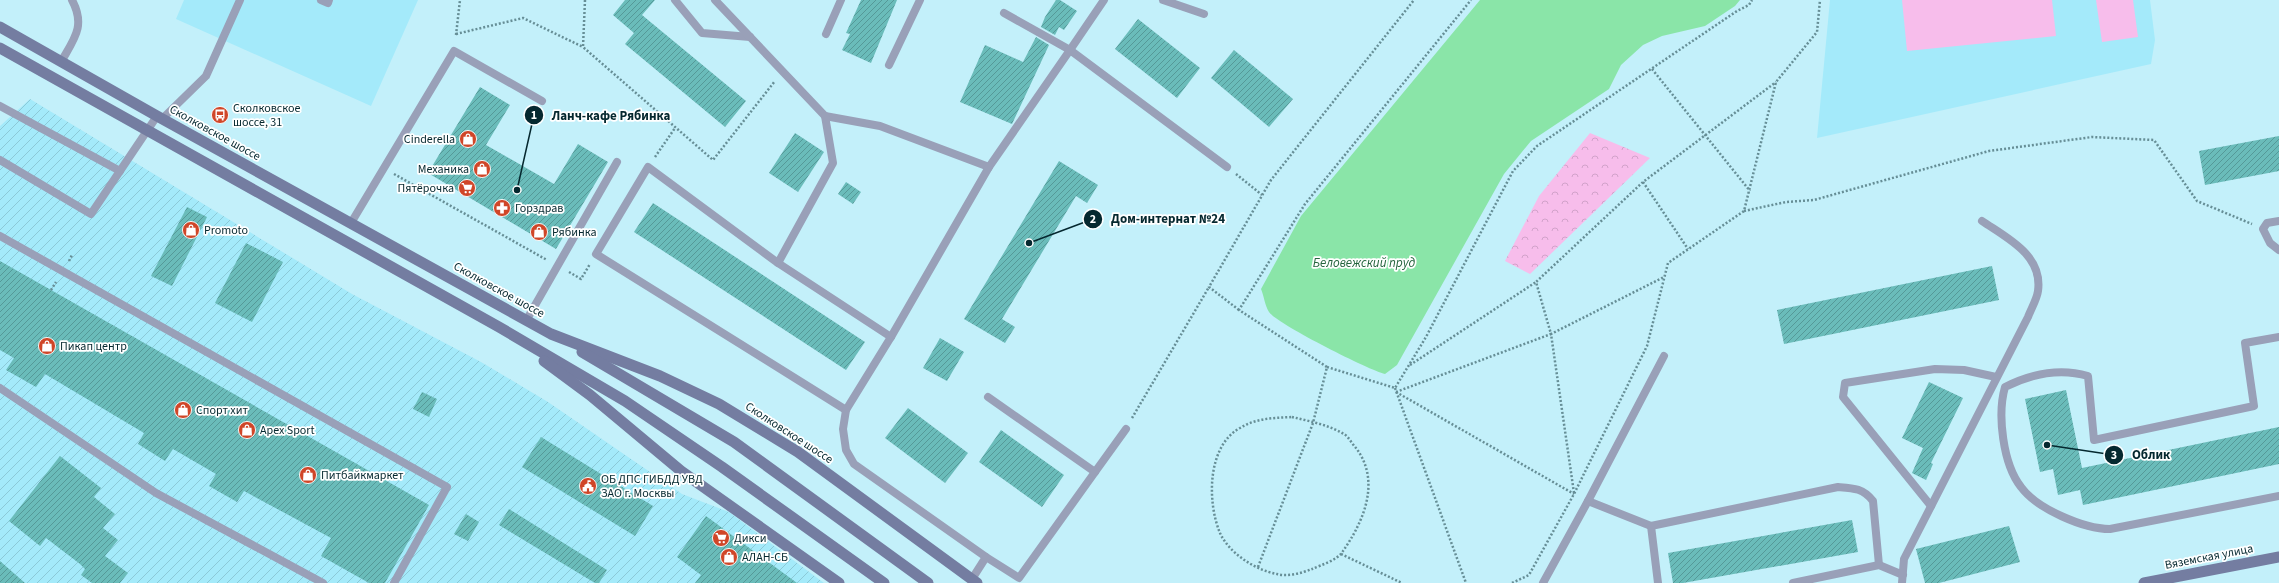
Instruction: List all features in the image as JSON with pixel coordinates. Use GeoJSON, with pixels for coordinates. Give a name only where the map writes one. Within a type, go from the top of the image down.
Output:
{"type":"FeatureCollection","features":[{"type":"Feature","properties":{"kind":"main road","name":"Сколковское шоссе"},"geometry":{"type":"LineString","coordinates":[[0,27],[160,118],[526,321],[551,334],[660,376],[719,404],[798,452],[974,581]]}},
{"type":"Feature","properties":{"kind":"main road"},"geometry":{"type":"LineString","coordinates":[[0,48],[499,327],[625,401],[722,467],[884,583]]}},
{"type":"Feature","properties":{"kind":"main road"},"geometry":{"type":"LineString","coordinates":[[499,327],[590,395],[681,472],[839,583]]}},
{"type":"Feature","properties":{"kind":"main road"},"geometry":{"type":"LineString","coordinates":[[551,334],[655,393],[734,442],[927,582]]}},
{"type":"Feature","properties":{"kind":"main road","name":"Вяземская улица"},"geometry":{"type":"LineString","coordinates":[[2144,583],[2279,557]]}},
{"type":"Feature","properties":{"kind":"lane"},"geometry":{"type":"LineString","coordinates":[[61,62],[80,24],[79,12],[72,0]]}},
{"type":"Feature","properties":{"kind":"lane"},"geometry":{"type":"LineString","coordinates":[[0,160],[91,214],[147,131],[206,76],[240,0]]}},
{"type":"Feature","properties":{"kind":"lane"},"geometry":{"type":"LineString","coordinates":[[321,0],[328,3],[329,0]]}},
{"type":"Feature","properties":{"kind":"lane"},"geometry":{"type":"LineString","coordinates":[[675,0],[702,33],[750,37]]}},
{"type":"Feature","properties":{"kind":"lane"},"geometry":{"type":"LineString","coordinates":[[715,0],[825,116],[833,163],[778,263]]}},
{"type":"Feature","properties":{"kind":"lane"},"geometry":{"type":"LineString","coordinates":[[826,34],[841,0]]}},
{"type":"Feature","properties":{"kind":"lane"},"geometry":{"type":"LineString","coordinates":[[889,65],[920,0]]}},
{"type":"Feature","properties":{"kind":"lane"},"geometry":{"type":"LineString","coordinates":[[1104,0],[989,167],[891,337],[846,410],[843,428],[846,450],[854,464],[986,557],[1019,578],[1126,429]]}},
{"type":"Feature","properties":{"kind":"lane"},"geometry":{"type":"LineString","coordinates":[[1163,0],[1204,14]]}},
{"type":"Feature","properties":{"kind":"lane"},"geometry":{"type":"LineString","coordinates":[[1004,13],[1070,50],[1227,167]]}},
{"type":"Feature","properties":{"kind":"lane"},"geometry":{"type":"LineString","coordinates":[[351,223],[454,51],[542,101]]}},
{"type":"Feature","properties":{"kind":"lane"},"geometry":{"type":"LineString","coordinates":[[0,106],[120,171]]}},
{"type":"Feature","properties":{"kind":"lane"},"geometry":{"type":"LineString","coordinates":[[825,116],[880,126],[989,167]]}},
{"type":"Feature","properties":{"kind":"lane"},"geometry":{"type":"LineString","coordinates":[[526,321],[618,162]]}},
{"type":"Feature","properties":{"kind":"lane"},"geometry":{"type":"LineString","coordinates":[[846,410],[596,254],[648,167],[778,263],[891,337]]}},
{"type":"Feature","properties":{"kind":"lane"},"geometry":{"type":"LineString","coordinates":[[1793,583],[1879,565],[1902,579],[1904,559],[2028,317],[2038,292],[2036,265],[2026,253],[1982,221]]}},
{"type":"Feature","properties":{"kind":"lane"},"geometry":{"type":"LineString","coordinates":[[2279,221],[2267,223],[2263,229],[2270,244],[2279,250]]}},
{"type":"Feature","properties":{"kind":"lane"},"geometry":{"type":"LineString","coordinates":[[0,236],[447,487],[394,583]]}},
{"type":"Feature","properties":{"kind":"lane"},"geometry":{"type":"LineString","coordinates":[[2279,337],[2245,344],[2254,406],[2094,440],[2088,376],[2074,372],[2052,372],[2018,380],[2005,387],[2001,400],[2002,429],[2008,457],[2021,487],[2037,502],[2084,526],[2110,528],[2279,496]]}},
{"type":"Feature","properties":{"kind":"lane"},"geometry":{"type":"LineString","coordinates":[[1542,583],[1588,501],[1664,356]]}},
{"type":"Feature","properties":{"kind":"lane"},"geometry":{"type":"LineString","coordinates":[[1931,506],[1843,397],[1845,383],[1936,370],[1964,370],[1996,377]]}},
{"type":"Feature","properties":{"kind":"lane"},"geometry":{"type":"LineString","coordinates":[[0,388],[156,493],[323,583]]}},
{"type":"Feature","properties":{"kind":"lane"},"geometry":{"type":"LineString","coordinates":[[988,397],[1095,472]]}},
{"type":"Feature","properties":{"kind":"lane"},"geometry":{"type":"LineString","coordinates":[[1588,501],[1651,526],[1838,487],[1857,488],[1867,492],[1873,501],[1879,565]]}},
{"type":"Feature","properties":{"kind":"lane"},"geometry":{"type":"LineString","coordinates":[[1651,526],[1658,583]]}},
{"type":"Feature","properties":{"kind":"lane"},"geometry":{"type":"LineString","coordinates":[[974,581],[986,557]]}},
{"type":"Feature","properties":{"kind":"path"},"geometry":{"type":"LineString","coordinates":[[460,0],[456,34],[523,18],[583,47],[675,128],[714,160],[782,71]]}},
{"type":"Feature","properties":{"kind":"path"},"geometry":{"type":"LineString","coordinates":[[583,47],[585,0]]}},
{"type":"Feature","properties":{"kind":"path"},"geometry":{"type":"LineString","coordinates":[[1126,429],[1271,180],[1414,0]]}},
{"type":"Feature","properties":{"kind":"path"},"geometry":{"type":"LineString","coordinates":[[1239,310],[1305,204],[1471,0]]}},
{"type":"Feature","properties":{"kind":"path"},"geometry":{"type":"LineString","coordinates":[[1466,583],[1395,388],[1426,337],[1513,171],[1537,146],[1737,11],[1750,5],[1752,0]]}},
{"type":"Feature","properties":{"kind":"path"},"geometry":{"type":"LineString","coordinates":[[1408,366],[1536,282],[1643,182],[1704,134],[1776,82],[1817,32],[1820,0]]}},
{"type":"Feature","properties":{"kind":"path"},"geometry":{"type":"LineString","coordinates":[[1652,69],[1750,192]]}},
{"type":"Feature","properties":{"kind":"path"},"geometry":{"type":"LineString","coordinates":[[1744,211],[1750,192],[1776,82]]}},
{"type":"Feature","properties":{"kind":"path"},"geometry":{"type":"LineString","coordinates":[[648,167],[675,128]]}},
{"type":"Feature","properties":{"kind":"path"},"geometry":{"type":"LineString","coordinates":[[1512,583],[1529,575],[1574,494],[1647,346],[1668,263],[1744,211],[1786,202],[1814,200],[1989,151],[2092,137],[2154,140],[2197,201],[2263,229]]}},
{"type":"Feature","properties":{"kind":"path"},"geometry":{"type":"LineString","coordinates":[[1227,167],[1262,195]]}},
{"type":"Feature","properties":{"kind":"path"},"geometry":{"type":"LineString","coordinates":[[384,168],[581,279]]}},
{"type":"Feature","properties":{"kind":"path"},"geometry":{"type":"LineString","coordinates":[[1643,182],[1688,249]]}},
{"type":"Feature","properties":{"kind":"path"},"geometry":{"type":"LineString","coordinates":[[1396,392],[1551,334],[1664,276]]}},
{"type":"Feature","properties":{"kind":"path"},"geometry":{"type":"LineString","coordinates":[[1536,282],[1551,334],[1574,494]]}},
{"type":"Feature","properties":{"kind":"path"},"geometry":{"type":"LineString","coordinates":[[1209,287],[1239,310],[1328,366],[1395,388]]}},
{"type":"Feature","properties":{"kind":"path"},"geometry":{"type":"LineString","coordinates":[[1258,567],[1313,422],[1328,366]]}},
{"type":"Feature","properties":{"kind":"path"},"geometry":{"type":"LineString","coordinates":[[1396,392],[1588,501]]}},
{"type":"Feature","properties":{"kind":"path"},"geometry":{"type":"LineString","coordinates":[[1292,417],[1313,422],[1345,435],[1364,460],[1368,485],[1365,512],[1356,533],[1341,554],[1300,573],[1277,575],[1239,558],[1220,533],[1213,505],[1212,473],[1220,447],[1239,428],[1264,418],[1292,417]]}},
{"type":"Feature","properties":{"kind":"path"},"geometry":{"type":"LineString","coordinates":[[1341,554],[1402,583]]}},
{"type":"Feature","properties":{"kind":"shaded area"},"geometry":{"type":"Polygon","coordinates":[[[184,0],[418,0],[371,106],[176,19],[184,0]]]}},
{"type":"Feature","properties":{"kind":"shaded area"},"geometry":{"type":"Polygon","coordinates":[[[1830,0],[2150,0],[2155,40],[2151,64],[1817,138],[1830,0]]]}},
{"type":"Feature","properties":{"kind":"shaded area"},"geometry":{"type":"Polygon","coordinates":[[[30,99],[352,294],[481,362],[548,402],[682,494],[729,512],[824,583],[0,583],[0,126],[30,99]]]}},
{"type":"Feature","properties":{"kind":"green space"},"geometry":{"type":"Polygon","coordinates":[[[1902,0],[2052,0],[2056,36],[1907,51],[1902,0]]]}},
{"type":"Feature","properties":{"kind":"green space"},"geometry":{"type":"Polygon","coordinates":[[[2096,0],[2133,0],[2138,37],[2102,42],[2096,0]]]}},
{"type":"Feature","properties":{"kind":"green space"},"geometry":{"type":"Polygon","coordinates":[[[1590,133],[1650,158],[1530,274],[1505,261],[1539,196],[1590,133]]]}},
{"type":"Feature","properties":{"kind":"water","name":"Беловежский пруд"},"geometry":{"type":"Polygon","coordinates":[[[1480,0],[1740,0],[1735,6],[1705,26],[1662,36],[1643,45],[1621,65],[1609,89],[1531,141],[1504,174],[1397,365],[1385,374],[1324,346],[1276,318],[1269,312],[1261,289],[1301,216],[1480,0]]]}},
{"type":"Feature","properties":{"kind":"building"},"geometry":{"type":"Polygon","coordinates":[[[625,0],[655,0],[642,15],[746,101],[725,127],[625,44],[634,33],[613,15],[625,0]]]}},
{"type":"Feature","properties":{"kind":"building"},"geometry":{"type":"Polygon","coordinates":[[[861,0],[897,0],[871,63],[842,50],[850,34],[846,33],[861,0]]]}},
{"type":"Feature","properties":{"kind":"building"},"geometry":{"type":"Polygon","coordinates":[[[1056,0],[1060,0],[1077,11],[1064,30],[1059,27],[1055,35],[1041,27],[1045,17],[1056,0]]]}},
{"type":"Feature","properties":{"kind":"building"},"geometry":{"type":"Polygon","coordinates":[[[1138,19],[1200,68],[1177,98],[1115,49],[1138,19]]]}},
{"type":"Feature","properties":{"kind":"building"},"geometry":{"type":"Polygon","coordinates":[[[1036,37],[1049,45],[1012,124],[960,102],[985,45],[1023,62],[1036,37]]]}},
{"type":"Feature","properties":{"kind":"building"},"geometry":{"type":"Polygon","coordinates":[[[1234,50],[1293,99],[1269,127],[1211,78],[1234,50]]]}},
{"type":"Feature","properties":{"kind":"building"},"geometry":{"type":"Polygon","coordinates":[[[480,87],[510,105],[486,145],[554,184],[578,144],[608,162],[556,249],[428,173],[480,87]]]}},
{"type":"Feature","properties":{"kind":"building"},"geometry":{"type":"Polygon","coordinates":[[[795,133],[824,152],[798,192],[769,173],[795,133]]]}},
{"type":"Feature","properties":{"kind":"building"},"geometry":{"type":"Polygon","coordinates":[[[2279,136],[2279,171],[2205,185],[2199,151],[2279,136]]]}},
{"type":"Feature","properties":{"kind":"building"},"geometry":{"type":"Polygon","coordinates":[[[1059,161],[1098,185],[1087,203],[1076,196],[1002,319],[1015,327],[1005,343],[964,319],[1059,161]]]}},
{"type":"Feature","properties":{"kind":"building"},"geometry":{"type":"Polygon","coordinates":[[[846,182],[861,192],[853,204],[838,194],[846,182]]]}},
{"type":"Feature","properties":{"kind":"building"},"geometry":{"type":"Polygon","coordinates":[[[653,203],[865,342],[846,370],[634,232],[653,203]]]}},
{"type":"Feature","properties":{"kind":"building"},"geometry":{"type":"Polygon","coordinates":[[[187,207],[207,217],[172,286],[151,276],[187,207]]]}},
{"type":"Feature","properties":{"kind":"building"},"geometry":{"type":"Polygon","coordinates":[[[246,243],[283,262],[252,322],[215,303],[246,243]]]}},
{"type":"Feature","properties":{"kind":"building","name":"Спорт хит"},"geometry":{"type":"Polygon","coordinates":[[[0,261],[429,505],[385,583],[369,583],[321,556],[331,538],[244,491],[237,502],[209,486],[216,474],[173,449],[165,461],[138,444],[144,433],[45,374],[36,387],[6,370],[14,358],[0,350],[0,261]]]}},
{"type":"Feature","properties":{"kind":"building"},"geometry":{"type":"Polygon","coordinates":[[[1992,266],[1999,300],[1784,344],[1777,310],[1992,266]]]}},
{"type":"Feature","properties":{"kind":"building"},"geometry":{"type":"Polygon","coordinates":[[[940,338],[964,352],[947,381],[923,368],[940,338]]]}},
{"type":"Feature","properties":{"kind":"building"},"geometry":{"type":"Polygon","coordinates":[[[1929,382],[1963,398],[1931,463],[1933,464],[1926,480],[1912,473],[1923,448],[1902,438],[1929,382]]]}},
{"type":"Feature","properties":{"kind":"building"},"geometry":{"type":"Polygon","coordinates":[[[2066,390],[2082,468],[2279,427],[2279,464],[2083,505],[2080,490],[2058,495],[2053,469],[2040,472],[2025,399],[2066,390]]]}},
{"type":"Feature","properties":{"kind":"building"},"geometry":{"type":"Polygon","coordinates":[[[422,392],[437,399],[429,417],[413,409],[422,392]]]}},
{"type":"Feature","properties":{"kind":"building"},"geometry":{"type":"Polygon","coordinates":[[[908,408],[968,453],[945,483],[885,438],[908,408]]]}},
{"type":"Feature","properties":{"kind":"building"},"geometry":{"type":"Polygon","coordinates":[[[1001,430],[1064,475],[1042,507],[979,462],[1001,430]]]}},
{"type":"Feature","properties":{"kind":"building","name":"ОБ ДПС ГИБДД УВД ЗАО г. Москвы"},"geometry":{"type":"Polygon","coordinates":[[[541,437],[653,506],[635,536],[522,467],[541,437]]]}},
{"type":"Feature","properties":{"kind":"building"},"geometry":{"type":"Polygon","coordinates":[[[60,456],[101,488],[94,497],[115,514],[103,528],[118,540],[105,556],[128,573],[120,583],[92,583],[81,575],[85,569],[80,564],[46,538],[40,546],[9,521],[60,456]]]}},
{"type":"Feature","properties":{"kind":"building"},"geometry":{"type":"Polygon","coordinates":[[[509,509],[607,570],[599,583],[595,583],[499,525],[509,509]]]}},
{"type":"Feature","properties":{"kind":"building"},"geometry":{"type":"Polygon","coordinates":[[[466,514],[479,522],[468,541],[454,534],[466,514]]]}},
{"type":"Feature","properties":{"kind":"building"},"geometry":{"type":"Polygon","coordinates":[[[706,516],[797,583],[695,583],[701,575],[677,557],[706,516]]]}},
{"type":"Feature","properties":{"kind":"building"},"geometry":{"type":"Polygon","coordinates":[[[1852,520],[1858,552],[1683,583],[1673,583],[1668,553],[1852,520]]]}},
{"type":"Feature","properties":{"kind":"building"},"geometry":{"type":"Polygon","coordinates":[[[2009,526],[2020,562],[1939,583],[1925,583],[1916,549],[2009,526]]]}},
{"type":"Feature","properties":{"kind":"building"},"geometry":{"type":"Polygon","coordinates":[[[0,561],[25,583],[0,583],[0,561]]]}},
{"type":"Feature","properties":{"kind":"place","name":"Сколковское шоссе, 31"},"geometry":{"type":"Point","coordinates":[220,115]}},
{"type":"Feature","properties":{"kind":"place","name":"Cinderella"},"geometry":{"type":"Point","coordinates":[468,139]}},
{"type":"Feature","properties":{"kind":"place","name":"Механика"},"geometry":{"type":"Point","coordinates":[482,169]}},
{"type":"Feature","properties":{"kind":"place","name":"Пятёрочка"},"geometry":{"type":"Point","coordinates":[467,188]}},
{"type":"Feature","properties":{"kind":"place","name":"Ланч-кафе Рябинка"},"geometry":{"type":"Point","coordinates":[517,190]}},
{"type":"Feature","properties":{"kind":"place","name":"Горздрав"},"geometry":{"type":"Point","coordinates":[502,208]}},
{"type":"Feature","properties":{"kind":"place","name":"Promoto"},"geometry":{"type":"Point","coordinates":[191,230]}},
{"type":"Feature","properties":{"kind":"place","name":"Рябинка"},"geometry":{"type":"Point","coordinates":[539,232]}},
{"type":"Feature","properties":{"kind":"place","name":"Дом-интернат №24"},"geometry":{"type":"Point","coordinates":[1029,243]}},
{"type":"Feature","properties":{"kind":"place","name":"Пикап центр"},"geometry":{"type":"Point","coordinates":[47,346]}},
{"type":"Feature","properties":{"kind":"place","name":"Спорт хит"},"geometry":{"type":"Point","coordinates":[183,410]}},
{"type":"Feature","properties":{"kind":"place","name":"Apex Sport"},"geometry":{"type":"Point","coordinates":[247,430]}},
{"type":"Feature","properties":{"kind":"place","name":"Облик"},"geometry":{"type":"Point","coordinates":[2047,445]}},
{"type":"Feature","properties":{"kind":"place","name":"Питбайкмаркет"},"geometry":{"type":"Point","coordinates":[308,475]}},
{"type":"Feature","properties":{"kind":"place","name":"ОБ ДПС ГИБДД УВД ЗАО г. Москвы"},"geometry":{"type":"Point","coordinates":[588,486]}},
{"type":"Feature","properties":{"kind":"place","name":"Дикси"},"geometry":{"type":"Point","coordinates":[721,538]}},
{"type":"Feature","properties":{"kind":"place","name":"АЛАН-СБ"},"geometry":{"type":"Point","coordinates":[729,557]}}]}
